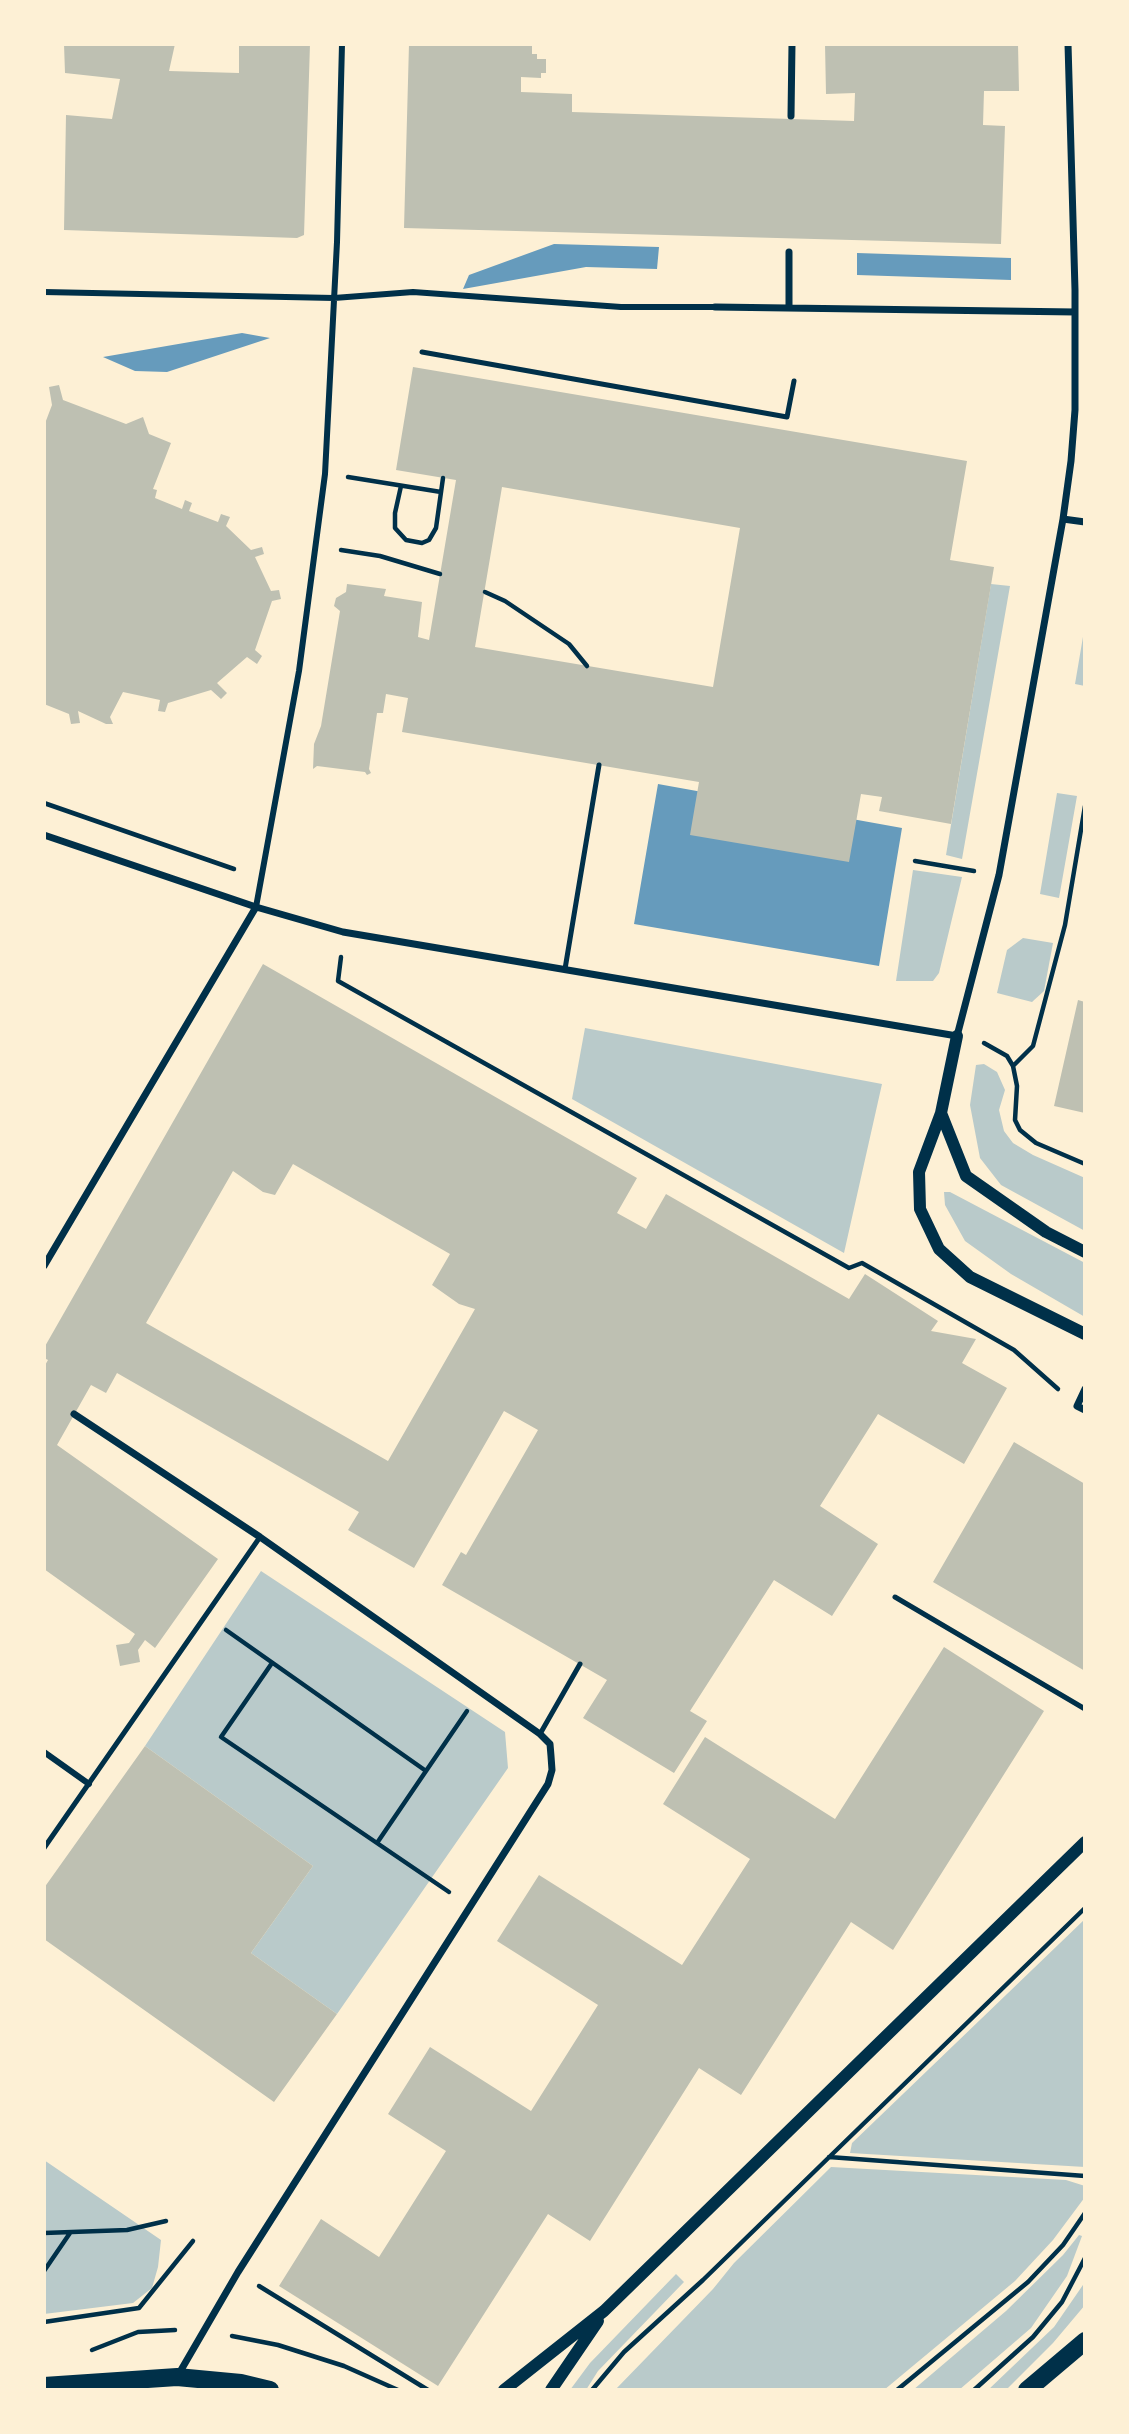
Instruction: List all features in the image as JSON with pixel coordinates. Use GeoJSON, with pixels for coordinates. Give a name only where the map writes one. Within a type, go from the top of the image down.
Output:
{"type":"FeatureCollection","features":[{"type":"Feature","properties":{"kind":"main road"},"geometry":{"type":"LineString","coordinates":[[1027,2390],[1085,2340]]}},
{"type":"Feature","properties":{"kind":"main road"},"geometry":{"type":"LineString","coordinates":[[44,2386],[124,2385],[177,2377],[241,2383],[270,2390]]}},
{"type":"Feature","properties":{"kind":"street"},"geometry":{"type":"LineString","coordinates":[[44,1266],[256,907],[299,671],[325,474],[342,44]]}},
{"type":"Feature","properties":{"kind":"street"},"geometry":{"type":"LineString","coordinates":[[791,116],[792,44]]}},
{"type":"Feature","properties":{"kind":"street"},"geometry":{"type":"LineString","coordinates":[[1068,44],[1075,410],[1063,519],[999,875],[957,1036],[941,1113],[919,1172],[920,1209],[939,1249],[970,1277],[1085,1334]]}},
{"type":"Feature","properties":{"kind":"street"},"geometry":{"type":"LineString","coordinates":[[789,252],[789,308]]}},
{"type":"Feature","properties":{"kind":"street"},"geometry":{"type":"LineString","coordinates":[[44,292],[334,298],[413,292],[621,307],[1074,312]]}},
{"type":"Feature","properties":{"kind":"street"},"geometry":{"type":"LineString","coordinates":[[1063,519],[1085,522]]}},
{"type":"Feature","properties":{"kind":"street"},"geometry":{"type":"LineString","coordinates":[[44,835],[256,907],[344,932],[957,1036]]}},
{"type":"Feature","properties":{"kind":"street"},"geometry":{"type":"LineString","coordinates":[[941,1113],[966,1176],[1046,1232],[1085,1252]]}},
{"type":"Feature","properties":{"kind":"street"},"geometry":{"type":"LineString","coordinates":[[1085,1389],[1077,1406],[1085,1410]]}},
{"type":"Feature","properties":{"kind":"street"},"geometry":{"type":"LineString","coordinates":[[75,1415],[260,1537],[540,1734],[550,1744],[552,1770],[548,1784],[238,2272],[177,2377]]}},
{"type":"Feature","properties":{"kind":"street"},"geometry":{"type":"LineString","coordinates":[[44,1752],[89,1784]]}},
{"type":"Feature","properties":{"kind":"street"},"geometry":{"type":"LineString","coordinates":[[504,2390],[604,2311],[1085,1842]]}},
{"type":"Feature","properties":{"kind":"street"},"geometry":{"type":"LineString","coordinates":[[551,2390],[604,2311]]}},
{"type":"Feature","properties":{"kind":"lane"},"geometry":{"type":"LineString","coordinates":[[422,352],[787,417],[794,381]]}},
{"type":"Feature","properties":{"kind":"lane"},"geometry":{"type":"LineString","coordinates":[[565,968],[599,765]]}},
{"type":"Feature","properties":{"kind":"lane"},"geometry":{"type":"LineString","coordinates":[[44,1848],[260,1537]]}},
{"type":"Feature","properties":{"kind":"lane"},"geometry":{"type":"LineString","coordinates":[[895,1597],[1085,1709]]}},
{"type":"Feature","properties":{"kind":"lane"},"geometry":{"type":"LineString","coordinates":[[540,1734],[580,1664]]}},
{"type":"Feature","properties":{"kind":"path"},"geometry":{"type":"LineString","coordinates":[[401,486],[394,521],[400,535],[414,543],[429,540],[434,536],[443,478]]}},
{"type":"Feature","properties":{"kind":"path"},"geometry":{"type":"LineString","coordinates":[[366,480],[440,492]]}},
{"type":"Feature","properties":{"kind":"path"},"geometry":{"type":"LineString","coordinates":[[316,545],[380,556],[440,574]]}},
{"type":"Feature","properties":{"kind":"path"},"geometry":{"type":"LineString","coordinates":[[485,592],[505,601],[569,644],[587,666]]}},
{"type":"Feature","properties":{"kind":"path"},"geometry":{"type":"LineString","coordinates":[[44,803],[260,879]]}},
{"type":"Feature","properties":{"kind":"path"},"geometry":{"type":"LineString","coordinates":[[1013,1066],[1033,1046],[1065,925],[1085,806]]}},
{"type":"Feature","properties":{"kind":"path"},"geometry":{"type":"LineString","coordinates":[[915,861],[999,875]]}},
{"type":"Feature","properties":{"kind":"path"},"geometry":{"type":"LineString","coordinates":[[332,952],[343,958],[338,981],[849,1268],[862,1263],[1014,1350],[1077,1406]]}},
{"type":"Feature","properties":{"kind":"path"},"geometry":{"type":"LineString","coordinates":[[957,1036],[984,1043],[1007,1056],[1013,1066],[1017,1086],[1015,1121],[1020,1130],[1037,1143],[1085,1164]]}},
{"type":"Feature","properties":{"kind":"path"},"geometry":{"type":"LineString","coordinates":[[205,1615],[426,1771]]}},
{"type":"Feature","properties":{"kind":"path"},"geometry":{"type":"LineString","coordinates":[[272,1662],[221,1737],[470,1907]]}},
{"type":"Feature","properties":{"kind":"path"},"geometry":{"type":"LineString","coordinates":[[377,1843],[480,1692]]}},
{"type":"Feature","properties":{"kind":"path"},"geometry":{"type":"LineString","coordinates":[[592,2390],[624,2352],[1085,1908]]}},
{"type":"Feature","properties":{"kind":"path"},"geometry":{"type":"LineString","coordinates":[[829,2157],[1085,2176]]}},
{"type":"Feature","properties":{"kind":"path"},"geometry":{"type":"LineString","coordinates":[[897,2390],[1028,2282],[1063,2245],[1085,2213]]}},
{"type":"Feature","properties":{"kind":"path"},"geometry":{"type":"LineString","coordinates":[[44,2234],[127,2230],[166,2221]]}},
{"type":"Feature","properties":{"kind":"path"},"geometry":{"type":"LineString","coordinates":[[44,2271],[71,2233]]}},
{"type":"Feature","properties":{"kind":"path"},"geometry":{"type":"LineString","coordinates":[[44,2322],[139,2308],[193,2241]]}},
{"type":"Feature","properties":{"kind":"path"},"geometry":{"type":"LineString","coordinates":[[974,2390],[1033,2337],[1062,2302],[1085,2258]]}},
{"type":"Feature","properties":{"kind":"path"},"geometry":{"type":"LineString","coordinates":[[1079,2273],[1085,2269]]}},
{"type":"Feature","properties":{"kind":"path"},"geometry":{"type":"LineString","coordinates":[[238,2272],[428,2390]]}},
{"type":"Feature","properties":{"kind":"path"},"geometry":{"type":"LineString","coordinates":[[80,2355],[138,2332],[202,2330],[278,2345],[344,2366],[398,2390]]}},
{"type":"Feature","properties":{"kind":"shaded area"},"geometry":{"type":"Polygon","coordinates":[[[991,584],[1010,586],[962,859],[946,855],[991,584]]]}},
{"type":"Feature","properties":{"kind":"shaded area"},"geometry":{"type":"Polygon","coordinates":[[[1085,625],[1085,686],[1075,684],[1085,625]]]}},
{"type":"Feature","properties":{"kind":"shaded area"},"geometry":{"type":"Polygon","coordinates":[[[1057,793],[1077,796],[1059,898],[1040,894],[1057,793]]]}},
{"type":"Feature","properties":{"kind":"shaded area"},"geometry":{"type":"Polygon","coordinates":[[[913,870],[962,877],[939,973],[933,981],[896,981],[913,870]]]}},
{"type":"Feature","properties":{"kind":"shaded area"},"geometry":{"type":"Polygon","coordinates":[[[1023,938],[1053,943],[1044,991],[1032,1002],[997,993],[1007,950],[1023,938]]]}},
{"type":"Feature","properties":{"kind":"shaded area"},"geometry":{"type":"Polygon","coordinates":[[[585,1028],[882,1084],[844,1253],[572,1099],[585,1028]]]}},
{"type":"Feature","properties":{"kind":"shaded area"},"geometry":{"type":"Polygon","coordinates":[[[984,1064],[997,1072],[1005,1090],[999,1110],[1004,1131],[1013,1143],[1085,1178],[1085,1231],[1001,1185],[980,1158],[970,1105],[976,1065],[984,1064]]]}},
{"type":"Feature","properties":{"kind":"shaded area"},"geometry":{"type":"Polygon","coordinates":[[[944,1192],[950,1192],[1085,1263],[1085,1317],[1011,1274],[965,1241],[945,1205],[944,1192]]]}},
{"type":"Feature","properties":{"kind":"shaded area"},"geometry":{"type":"Polygon","coordinates":[[[261,1571],[505,1732],[508,1768],[337,2014],[251,1953],[313,1866],[145,1746],[261,1571]]]}},
{"type":"Feature","properties":{"kind":"shaded area"},"geometry":{"type":"Polygon","coordinates":[[[1085,1919],[1085,2167],[850,2153],[852,2143],[1085,1919]]]}},
{"type":"Feature","properties":{"kind":"shaded area"},"geometry":{"type":"Polygon","coordinates":[[[44,2160],[161,2240],[152,2288],[133,2303],[44,2314],[44,2160]]]}},
{"type":"Feature","properties":{"kind":"shaded area"},"geometry":{"type":"Polygon","coordinates":[[[831,2167],[1066,2180],[1085,2186],[1085,2197],[1053,2240],[1015,2281],[884,2390],[615,2390],[713,2289],[734,2263],[831,2167]]]}},
{"type":"Feature","properties":{"kind":"shaded area"},"geometry":{"type":"Polygon","coordinates":[[[1079,2235],[1082,2236],[1067,2276],[1031,2328],[959,2390],[913,2390],[1006,2311],[1063,2255],[1079,2235]]]}},
{"type":"Feature","properties":{"kind":"shaded area"},"geometry":{"type":"Polygon","coordinates":[[[676,2274],[684,2282],[598,2371],[586,2390],[570,2390],[590,2363],[676,2274]]]}},
{"type":"Feature","properties":{"kind":"shaded area"},"geometry":{"type":"Polygon","coordinates":[[[1085,2282],[1085,2305],[1053,2343],[1006,2390],[988,2390],[1054,2327],[1085,2282]]]}},
{"type":"Feature","properties":{"kind":"water"},"geometry":{"type":"Polygon","coordinates":[[[554,244],[659,247],[657,269],[586,267],[463,289],[469,275],[554,244]]]}},
{"type":"Feature","properties":{"kind":"water"},"geometry":{"type":"Polygon","coordinates":[[[857,253],[1011,258],[1011,280],[857,275],[857,253]]]}},
{"type":"Feature","properties":{"kind":"water"},"geometry":{"type":"Polygon","coordinates":[[[242,333],[270,338],[167,372],[135,371],[103,357],[242,333]]]}},
{"type":"Feature","properties":{"kind":"water"},"geometry":{"type":"Polygon","coordinates":[[[658,784],[902,828],[879,966],[634,924],[658,784]]]}},
{"type":"Feature","properties":{"kind":"building"},"geometry":{"type":"Polygon","coordinates":[[[64,44],[175,44],[169,71],[239,73],[239,44],[310,44],[304,235],[297,238],[64,230],[66,115],[112,119],[120,79],[65,73],[64,44]]]}},
{"type":"Feature","properties":{"kind":"building"},"geometry":{"type":"Polygon","coordinates":[[[409,44],[532,44],[532,54],[537,54],[537,59],[546,59],[546,73],[541,73],[541,78],[521,77],[521,92],[572,94],[572,112],[854,121],[855,93],[826,94],[825,44],[1018,44],[1019,91],[984,91],[983,125],[1005,126],[1001,244],[404,228],[409,44]]]}},
{"type":"Feature","properties":{"kind":"building"},"geometry":{"type":"Polygon","coordinates":[[[413,367],[967,461],[950,560],[994,567],[951,824],[879,811],[882,797],[861,794],[849,862],[690,835],[699,782],[402,732],[408,698],[386,694],[383,713],[377,713],[369,769],[371,773],[367,775],[365,772],[317,766],[313,769],[314,744],[321,726],[340,611],[334,606],[336,598],[346,592],[347,584],[386,589],[384,596],[422,602],[418,637],[429,640],[456,480],[396,470],[413,367]],[[502,487],[475,647],[713,687],[740,528],[502,487]]]}},
{"type":"Feature","properties":{"kind":"building"},"geometry":{"type":"Polygon","coordinates":[[[59,385],[63,400],[126,424],[143,417],[149,434],[171,443],[153,489],[157,490],[155,498],[182,509],[185,500],[192,503],[189,511],[218,522],[221,514],[230,517],[226,526],[251,550],[262,547],[264,554],[255,557],[271,591],[279,590],[281,599],[272,601],[255,650],[262,656],[257,664],[247,657],[217,683],[227,693],[221,699],[211,690],[168,703],[165,712],[158,711],[160,700],[123,692],[110,717],[113,724],[106,724],[78,711],[80,723],[71,724],[69,714],[44,704],[44,426],[52,405],[49,387],[59,385]]]}},
{"type":"Feature","properties":{"kind":"building"},"geometry":{"type":"Polygon","coordinates":[[[263,964],[637,1178],[617,1213],[646,1229],[666,1194],[849,1299],[865,1274],[938,1321],[931,1331],[976,1339],[962,1363],[1007,1388],[964,1464],[878,1414],[820,1506],[878,1544],[832,1616],[774,1580],[690,1711],[707,1721],[674,1773],[583,1718],[607,1680],[442,1585],[461,1552],[466,1555],[538,1430],[504,1411],[414,1568],[348,1530],[359,1512],[117,1373],[106,1393],[91,1385],[57,1445],[218,1559],[155,1648],[145,1640],[138,1650],[140,1662],[120,1666],[116,1645],[129,1643],[135,1634],[44,1569],[44,1367],[48,1360],[44,1358],[44,1348],[263,964]],[[293,1164],[275,1195],[263,1192],[233,1171],[146,1323],[388,1461],[475,1309],[459,1304],[432,1285],[450,1254],[293,1164]]]}},
{"type":"Feature","properties":{"kind":"building"},"geometry":{"type":"Polygon","coordinates":[[[1078,1000],[1085,1002],[1085,1113],[1054,1106],[1078,1000]]]}},
{"type":"Feature","properties":{"kind":"building"},"geometry":{"type":"Polygon","coordinates":[[[1014,1442],[1085,1484],[1085,1671],[933,1582],[1014,1442]]]}},
{"type":"Feature","properties":{"kind":"building"},"geometry":{"type":"Polygon","coordinates":[[[944,1647],[1044,1711],[893,1950],[851,1922],[741,2095],[699,2068],[590,2241],[548,2214],[438,2386],[279,2286],[321,2219],[379,2257],[446,2151],[388,2114],[430,2047],[531,2111],[598,2005],[497,1941],[539,1875],[682,1965],[750,1859],[663,1804],[705,1737],[835,1819],[944,1647]]]}},
{"type":"Feature","properties":{"kind":"building"},"geometry":{"type":"Polygon","coordinates":[[[145,1746],[313,1866],[251,1953],[337,2014],[274,2102],[44,1939],[44,1888],[145,1746]]]}}]}
